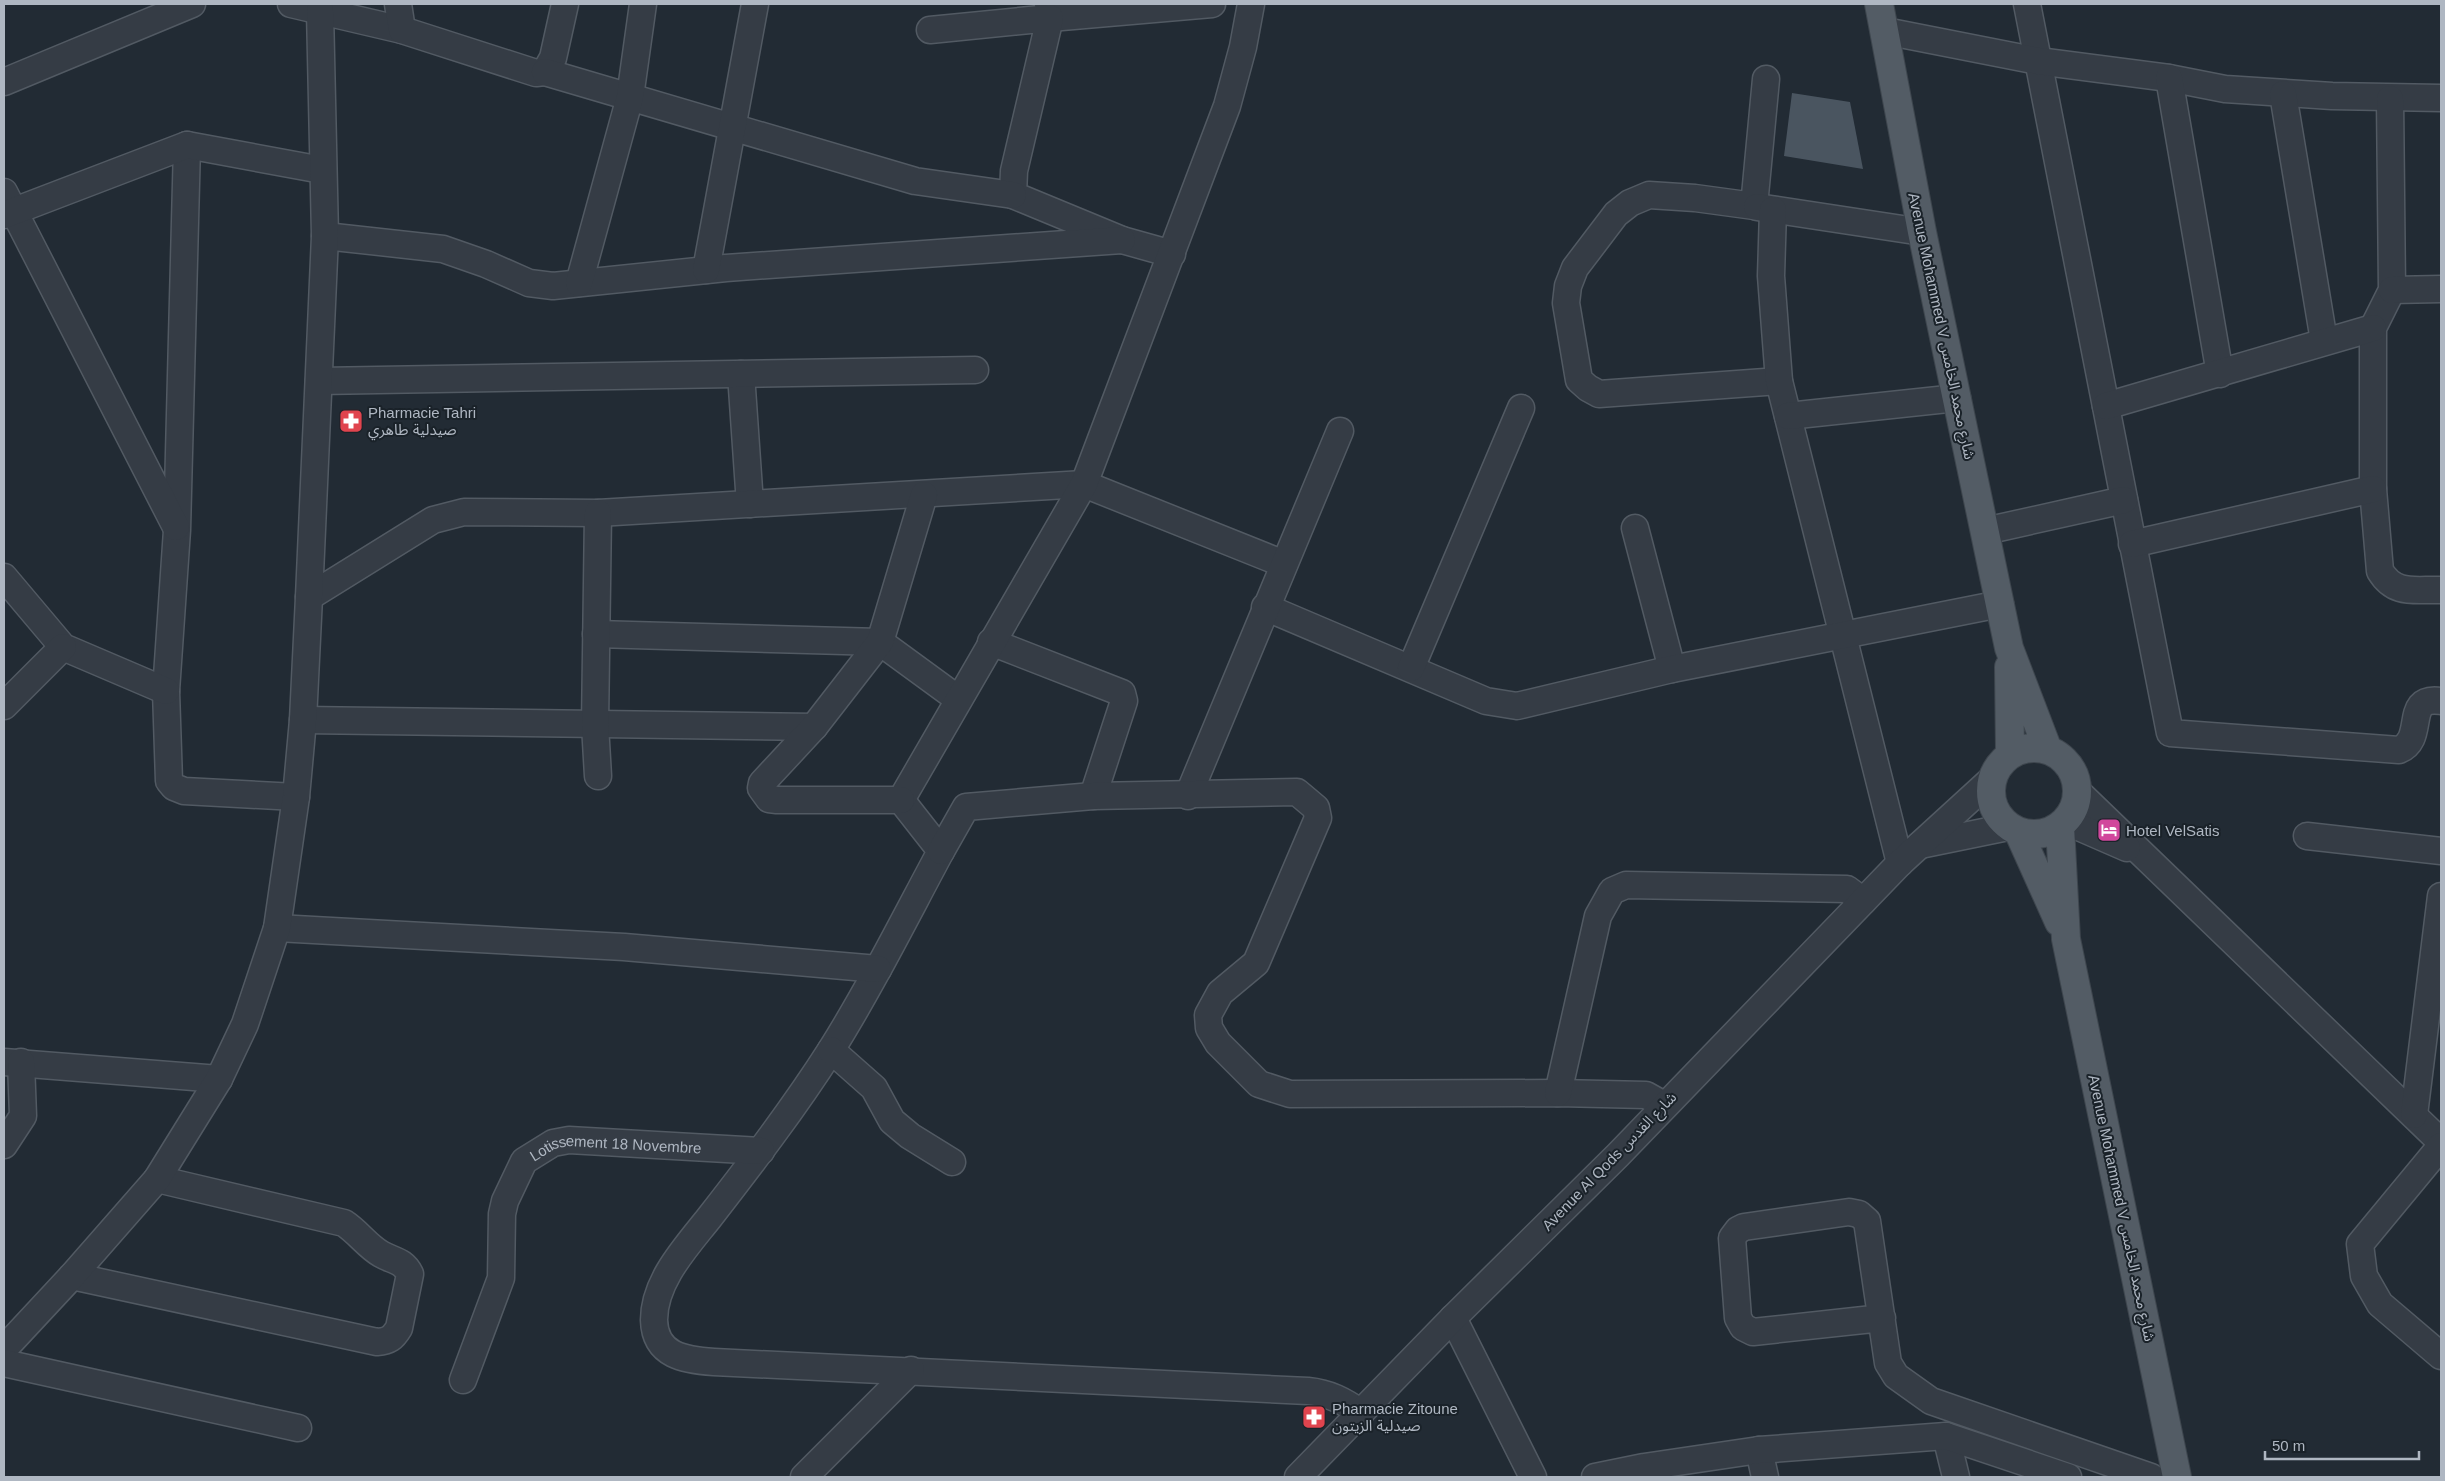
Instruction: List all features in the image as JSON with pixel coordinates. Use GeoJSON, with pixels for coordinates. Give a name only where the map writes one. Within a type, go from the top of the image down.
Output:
{"type":"FeatureCollection","features":[{"type":"Feature","properties":{"kind":"main road","name":"Avenue Mohammed V شارع محمد الخامس"},"geometry":{"type":"LineString","coordinates":[[1879,4],[1922,232],[2009,648],[2048,750]]}},
{"type":"Feature","properties":{"kind":"main road","name":"Avenue Mohammed V شارع محمد الخامس"},"geometry":{"type":"LineString","coordinates":[[2009,648],[2010,754]]}},
{"type":"Feature","properties":{"kind":"main road"},"geometry":{"type":"LineString","coordinates":[[2029,748],[2048,750],[2060,756],[2069,766],[2075,777],[2077,790],[2072,812],[2063,824],[2047,833],[2033,835],[2014,830],[1998,817],[1992,805],[1990,792],[1992,779],[1999,765],[2010,754],[2029,748]]}},
{"type":"Feature","properties":{"kind":"main road","name":"Avenue Mohammed V شارع محمد الخامس"},"geometry":{"type":"LineString","coordinates":[[2063,824],[2066,939],[2176,1477]]}},
{"type":"Feature","properties":{"kind":"main road","name":"Avenue Mohammed V شارع محمد الخامس"},"geometry":{"type":"LineString","coordinates":[[2014,830],[2066,939]]}},
{"type":"Feature","properties":{"kind":"street"},"geometry":{"type":"LineString","coordinates":[[4,82],[192,4]]}},
{"type":"Feature","properties":{"kind":"street"},"geometry":{"type":"LineString","coordinates":[[291,4],[402,30],[536,73],[545,72],[915,181],[1012,196],[1122,240],[1172,254]]}},
{"type":"Feature","properties":{"kind":"street"},"geometry":{"type":"LineString","coordinates":[[398,4],[402,30]]}},
{"type":"Feature","properties":{"kind":"street"},"geometry":{"type":"LineString","coordinates":[[545,72],[553,58],[565,4]]}},
{"type":"Feature","properties":{"kind":"street"},"geometry":{"type":"LineString","coordinates":[[579,283],[630,97],[643,4]]}},
{"type":"Feature","properties":{"kind":"street"},"geometry":{"type":"LineString","coordinates":[[706,270],[755,4]]}},
{"type":"Feature","properties":{"kind":"street"},"geometry":{"type":"LineString","coordinates":[[930,30],[1049,11],[1212,4]]}},
{"type":"Feature","properties":{"kind":"street"},"geometry":{"type":"LineString","coordinates":[[901,800],[1084,484],[1227,106],[1244,47],[1251,4]]}},
{"type":"Feature","properties":{"kind":"street"},"geometry":{"type":"LineString","coordinates":[[2027,4],[2170,734],[2399,750],[2406,747],[2411,741],[2418,708],[2430,699],[2441,701]]}},
{"type":"Feature","properties":{"kind":"street"},"geometry":{"type":"LineString","coordinates":[[4,1349],[72,1276],[157,1179],[219,1079],[245,1024],[277,928],[296,797],[303,720],[310,597],[325,236],[322,170],[320,11]]}},
{"type":"Feature","properties":{"kind":"street"},"geometry":{"type":"LineString","coordinates":[[1012,196],[1014,171],[1049,11]]}},
{"type":"Feature","properties":{"kind":"street"},"geometry":{"type":"LineString","coordinates":[[1885,31],[2038,61],[2168,78],[2225,89],[2390,99],[2441,98]]}},
{"type":"Feature","properties":{"kind":"street"},"geometry":{"type":"LineString","coordinates":[[2168,78],[2220,374]]}},
{"type":"Feature","properties":{"kind":"street"},"geometry":{"type":"LineString","coordinates":[[1766,79],[1763,208],[1771,276],[1779,380],[1900,863]]}},
{"type":"Feature","properties":{"kind":"street"},"geometry":{"type":"LineString","coordinates":[[2283,94],[2324,341]]}},
{"type":"Feature","properties":{"kind":"street"},"geometry":{"type":"LineString","coordinates":[[2390,99],[2392,290],[2373,328],[2373,488],[2380,571],[2387,582],[2396,588],[2441,590]]}},
{"type":"Feature","properties":{"kind":"street"},"geometry":{"type":"LineString","coordinates":[[178,530],[6,206],[187,145],[322,170]]}},
{"type":"Feature","properties":{"kind":"street"},"geometry":{"type":"LineString","coordinates":[[187,145],[178,530],[166,691],[169,781],[174,787],[184,791],[296,797]]}},
{"type":"Feature","properties":{"kind":"street"},"geometry":{"type":"LineString","coordinates":[[1779,380],[1599,394],[1588,388],[1579,380],[1566,303],[1568,286],[1575,268],[1616,214],[1630,203],[1649,195],[1694,198],[1922,232]]}},
{"type":"Feature","properties":{"kind":"street"},"geometry":{"type":"LineString","coordinates":[[325,236],[443,249],[486,264],[529,283],[553,286],[706,270],[1122,240]]}},
{"type":"Feature","properties":{"kind":"street"},"geometry":{"type":"LineString","coordinates":[[2392,290],[2441,289]]}},
{"type":"Feature","properties":{"kind":"street"},"geometry":{"type":"LineString","coordinates":[[2106,406],[2373,328]]}},
{"type":"Feature","properties":{"kind":"street"},"geometry":{"type":"LineString","coordinates":[[319,381],[975,370]]}},
{"type":"Feature","properties":{"kind":"street"},"geometry":{"type":"LineString","coordinates":[[741,374],[750,504]]}},
{"type":"Feature","properties":{"kind":"street"},"geometry":{"type":"LineString","coordinates":[[1788,416],[1957,398]]}},
{"type":"Feature","properties":{"kind":"street"},"geometry":{"type":"LineString","coordinates":[[1411,668],[1521,408]]}},
{"type":"Feature","properties":{"kind":"street"},"geometry":{"type":"LineString","coordinates":[[1188,796],[1265,606],[1340,431]]}},
{"type":"Feature","properties":{"kind":"street"},"geometry":{"type":"LineString","coordinates":[[310,597],[433,520],[464,512],[598,513],[1084,484],[1284,564]]}},
{"type":"Feature","properties":{"kind":"street"},"geometry":{"type":"LineString","coordinates":[[2132,544],[2373,488]]}},
{"type":"Feature","properties":{"kind":"street"},"geometry":{"type":"LineString","coordinates":[[901,800],[769,799],[761,788],[762,783],[814,727],[880,642],[924,495]]}},
{"type":"Feature","properties":{"kind":"street"},"geometry":{"type":"LineString","coordinates":[[1985,531],[2124,500]]}},
{"type":"Feature","properties":{"kind":"street"},"geometry":{"type":"LineString","coordinates":[[598,513],[596,634],[598,776]]}},
{"type":"Feature","properties":{"kind":"street"},"geometry":{"type":"LineString","coordinates":[[1635,528],[1672,669]]}},
{"type":"Feature","properties":{"kind":"street"},"geometry":{"type":"LineString","coordinates":[[4,577],[63,647],[166,691]]}},
{"type":"Feature","properties":{"kind":"street"},"geometry":{"type":"LineString","coordinates":[[1265,606],[1486,701],[1517,706],[1672,669],[2000,604]]}},
{"type":"Feature","properties":{"kind":"street"},"geometry":{"type":"LineString","coordinates":[[596,634],[880,642],[958,699]]}},
{"type":"Feature","properties":{"kind":"street"},"geometry":{"type":"LineString","coordinates":[[991,642],[1122,693],[1124,701],[1093,796]]}},
{"type":"Feature","properties":{"kind":"street"},"geometry":{"type":"LineString","coordinates":[[4,706],[63,647]]}},
{"type":"Feature","properties":{"kind":"street"},"geometry":{"type":"LineString","coordinates":[[303,720],[814,727]]}},
{"type":"Feature","properties":{"kind":"street","name":"Avenue Al Qods شارع القدس"},"geometry":{"type":"LineString","coordinates":[[1298,1477],[1453,1318],[1618,1155],[1664,1105],[1900,863],[1992,779]]}},
{"type":"Feature","properties":{"kind":"street"},"geometry":{"type":"LineString","coordinates":[[2077,790],[2141,854],[2414,1115],[2441,1144],[2360,1244],[2364,1276],[2380,1304],[2441,1356]]}},
{"type":"Feature","properties":{"kind":"street"},"geometry":{"type":"LineString","coordinates":[[1361,1413],[1344,1401],[1322,1392],[686,1360],[665,1349],[656,1333],[654,1320],[656,1299],[674,1263],[761,1151],[831,1050],[878,969],[966,807],[1093,796],[1188,796],[1297,792],[1316,808],[1318,818],[1256,963],[1220,993],[1208,1015],[1210,1028],[1218,1043],[1259,1084],[1290,1094],[1558,1093],[1646,1095],[1664,1105]]}},
{"type":"Feature","properties":{"kind":"street"},"geometry":{"type":"LineString","coordinates":[[901,800],[941,850]]}},
{"type":"Feature","properties":{"kind":"street"},"geometry":{"type":"LineString","coordinates":[[2063,824],[2141,854]]}},
{"type":"Feature","properties":{"kind":"street","name":"Avenue Al Qods شارع القدس"},"geometry":{"type":"LineString","coordinates":[[1920,845],[2014,830]]}},
{"type":"Feature","properties":{"kind":"street"},"geometry":{"type":"LineString","coordinates":[[2307,836],[2441,851]]}},
{"type":"Feature","properties":{"kind":"street"},"geometry":{"type":"LineString","coordinates":[[1558,1093],[1598,916],[1612,891],[1626,885],[1847,889],[1863,902]]}},
{"type":"Feature","properties":{"kind":"street"},"geometry":{"type":"LineString","coordinates":[[2414,1115],[2441,896]]}},
{"type":"Feature","properties":{"kind":"street"},"geometry":{"type":"LineString","coordinates":[[277,928],[624,947],[878,969]]}},
{"type":"Feature","properties":{"kind":"street"},"geometry":{"type":"LineString","coordinates":[[831,1050],[874,1088],[892,1121],[910,1136],[952,1162]]}},
{"type":"Feature","properties":{"kind":"street"},"geometry":{"type":"LineString","coordinates":[[4,1145],[23,1116],[12,1062],[219,1079]]}},
{"type":"Feature","properties":{"kind":"street","name":"Lotissement 18 Novembre"},"geometry":{"type":"LineString","coordinates":[[463,1380],[502,1278],[502,1214],[505,1201],[524,1162],[553,1143],[569,1140],[761,1151]]}},
{"type":"Feature","properties":{"kind":"street"},"geometry":{"type":"LineString","coordinates":[[72,1276],[377,1342],[388,1341],[395,1335],[399,1328],[410,1274],[406,1266],[400,1261],[382,1255],[355,1230],[344,1224],[157,1179]]}},
{"type":"Feature","properties":{"kind":"street"},"geometry":{"type":"LineString","coordinates":[[1882,1318],[1753,1332],[1743,1327],[1738,1318],[1732,1238],[1738,1230],[1744,1227],[1849,1212],[1860,1214],[1867,1221],[1882,1318],[1888,1363],[1896,1376],[1931,1401],[2151,1477]]}},
{"type":"Feature","properties":{"kind":"street"},"geometry":{"type":"LineString","coordinates":[[1453,1318],[1533,1477]]}},
{"type":"Feature","properties":{"kind":"street"},"geometry":{"type":"LineString","coordinates":[[4,1364],[298,1428]]}},
{"type":"Feature","properties":{"kind":"street"},"geometry":{"type":"LineString","coordinates":[[804,1477],[911,1370]]}},
{"type":"Feature","properties":{"kind":"street"},"geometry":{"type":"LineString","coordinates":[[1946,1436],[1956,1477]]}},
{"type":"Feature","properties":{"kind":"street"},"geometry":{"type":"LineString","coordinates":[[1595,1477],[1644,1467],[1759,1450],[1946,1436],[2068,1477]]}},
{"type":"Feature","properties":{"kind":"street"},"geometry":{"type":"LineString","coordinates":[[1759,1450],[1765,1477]]}},
{"type":"Feature","properties":{"kind":"building"},"geometry":{"type":"Polygon","coordinates":[[[1792,93],[1850,102],[1863,169],[1784,156],[1792,93]]]}},
{"type":"Feature","properties":{"kind":"place","name":"Pharmacie Tahri صيدلية طاهري"},"geometry":{"type":"Point","coordinates":[351,421]}},
{"type":"Feature","properties":{"kind":"place","name":"Hotel VelSatis"},"geometry":{"type":"Point","coordinates":[2109,830]}},
{"type":"Feature","properties":{"kind":"place","name":"Pharmacie Zitoune صيدلية الزيتون"},"geometry":{"type":"Point","coordinates":[1314,1417]}}]}
